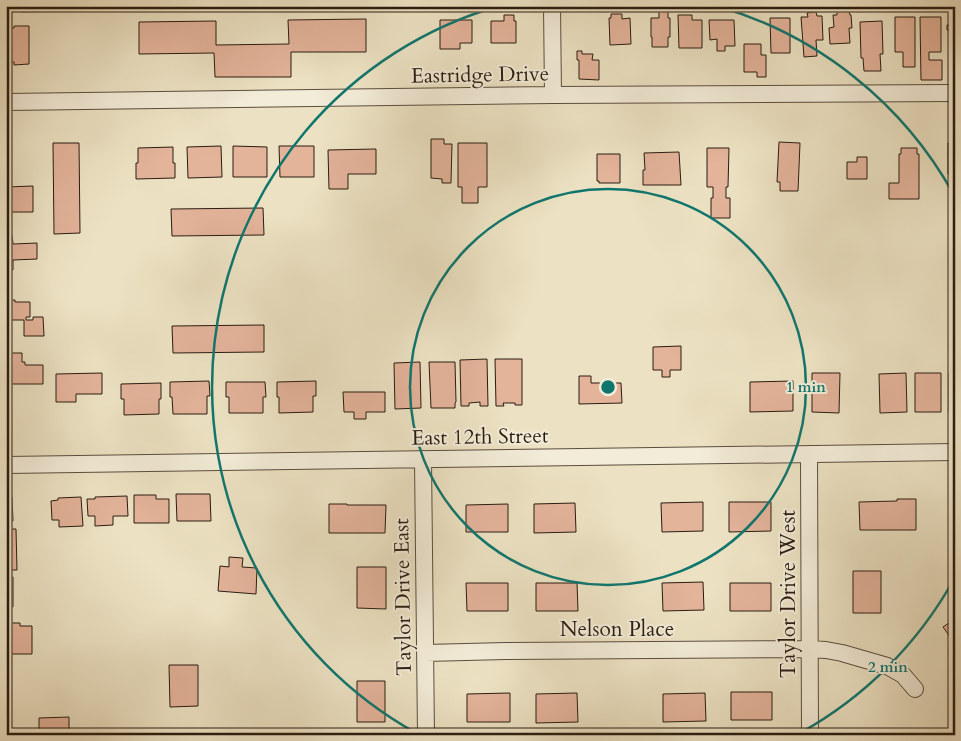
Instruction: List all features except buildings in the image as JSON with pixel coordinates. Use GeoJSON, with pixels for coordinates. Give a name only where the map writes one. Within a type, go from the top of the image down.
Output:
{"type":"FeatureCollection","features":[{"type":"Feature","properties":{"kind":"street"},"geometry":{"type":"LineString","coordinates":[[552,6],[552,95]]}},
{"type":"Feature","properties":{"kind":"street","name":"Eastridge Drive"},"geometry":{"type":"LineString","coordinates":[[6,102],[552,95],[955,93]]}},
{"type":"Feature","properties":{"kind":"street","name":"East 12th Street"},"geometry":{"type":"LineString","coordinates":[[6,464],[955,452]]}},
{"type":"Feature","properties":{"kind":"street","name":"Taylor Drive West"},"geometry":{"type":"LineString","coordinates":[[809,454],[810,735]]}},
{"type":"Feature","properties":{"kind":"street","name":"Taylor Drive East"},"geometry":{"type":"LineString","coordinates":[[423,459],[426,735]]}},
{"type":"Feature","properties":{"kind":"street","name":"Nelson Place"},"geometry":{"type":"LineString","coordinates":[[425,653],[826,650],[887,666],[903,675],[915,689]]}}]}
